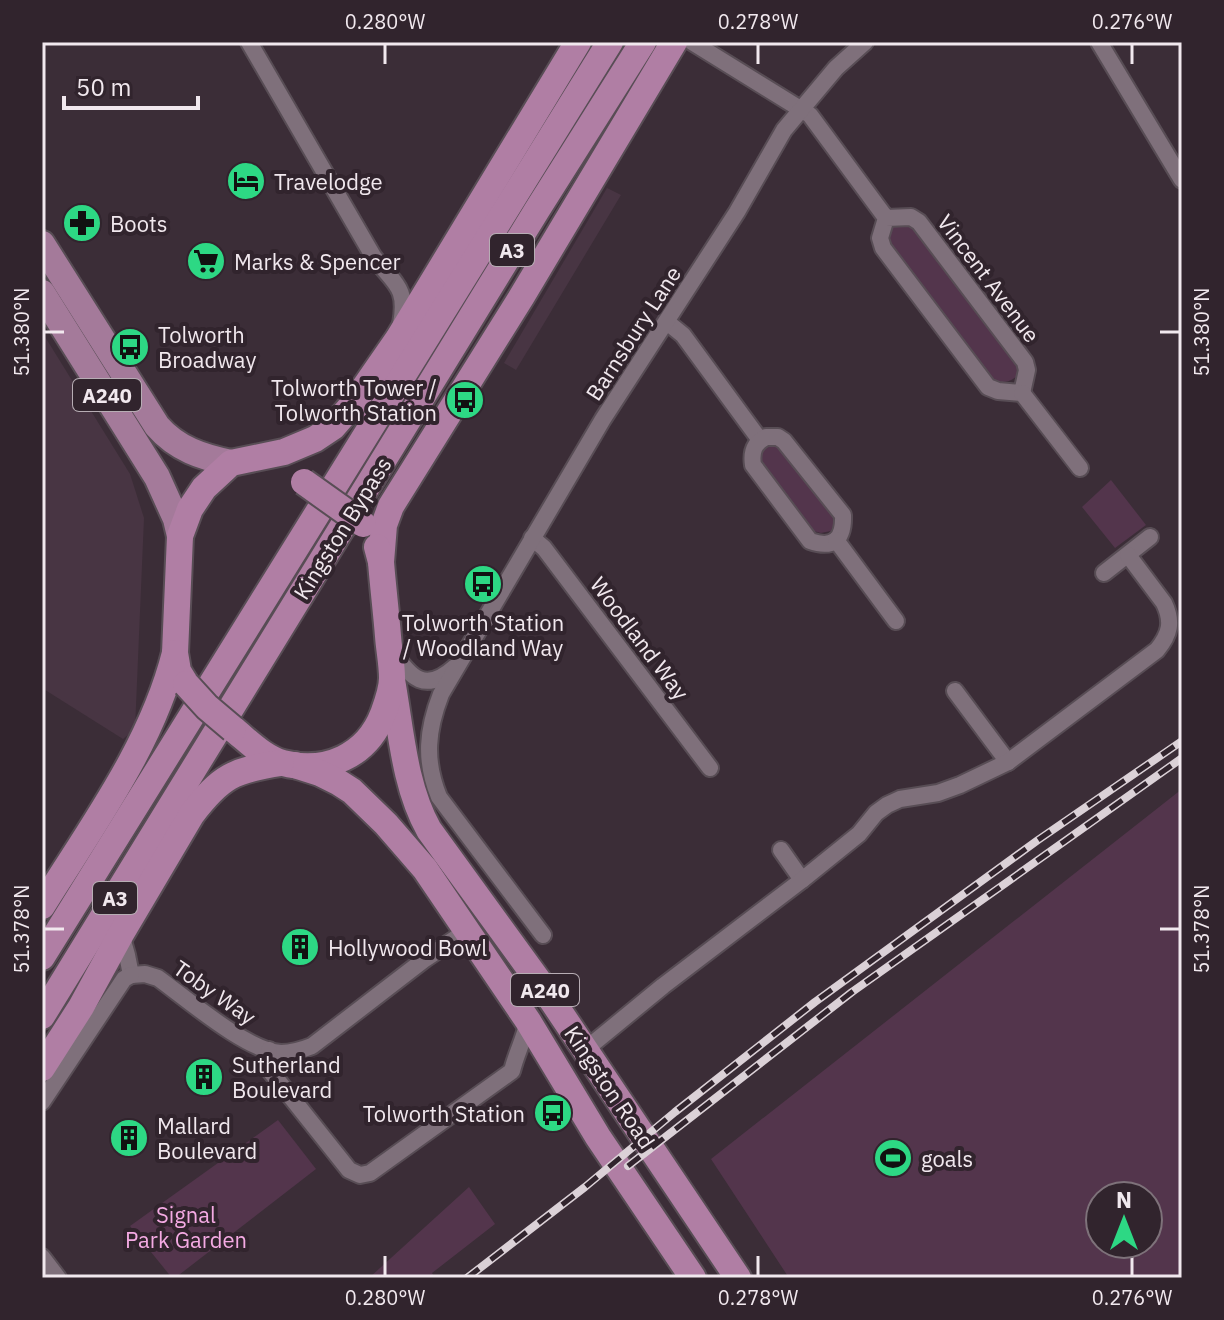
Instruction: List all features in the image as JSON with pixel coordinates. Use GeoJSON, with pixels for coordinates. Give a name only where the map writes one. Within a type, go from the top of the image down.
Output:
{"type":"FeatureCollection","features":[{"type":"Feature","properties":{"kind":"highway"},"geometry":{"type":"LineString","coordinates":[[243,460],[284,452],[315,439],[333,427],[353,404],[398,339],[578,42]]}},
{"type":"Feature","properties":{"kind":"highway","name":"Kingston Bypass"},"geometry":{"type":"LineString","coordinates":[[42,957],[610,42]]}},
{"type":"Feature","properties":{"kind":"highway","name":"Kingston Bypass"},"geometry":{"type":"LineString","coordinates":[[42,1016],[643,42]]}},
{"type":"Feature","properties":{"kind":"highway"},"geometry":{"type":"LineString","coordinates":[[381,562],[384,525],[391,506],[522,296],[674,42]]}},
{"type":"Feature","properties":{"kind":"highway","name":"A240"},"geometry":{"type":"LineString","coordinates":[[243,460],[274,463],[363,524],[371,532],[381,562],[392,680],[387,704],[379,726],[360,748],[349,757],[329,764],[313,767],[288,764],[265,755],[207,707],[178,671],[175,653],[183,523],[204,488],[243,460]]}},
{"type":"Feature","properties":{"kind":"highway"},"geometry":{"type":"LineString","coordinates":[[42,906],[117,787],[161,696],[175,653]]}},
{"type":"Feature","properties":{"kind":"highway","name":"Kingston Road"},"geometry":{"type":"LineString","coordinates":[[392,680],[409,776],[422,818],[545,990],[738,1278]]}},
{"type":"Feature","properties":{"kind":"highway"},"geometry":{"type":"LineString","coordinates":[[42,1068],[205,797],[223,780],[243,769],[288,764]]}},
{"type":"Feature","properties":{"kind":"highway","name":"Kingston Road"},"geometry":{"type":"LineString","coordinates":[[288,764],[320,773],[352,791],[425,869],[528,1021],[598,1137],[693,1278]]}},
{"type":"Feature","properties":{"kind":"main road","name":"A240"},"geometry":{"type":"LineString","coordinates":[[42,244],[157,426],[167,437],[192,452],[243,460]]}},
{"type":"Feature","properties":{"kind":"main road","name":"A240"},"geometry":{"type":"LineString","coordinates":[[42,293],[157,477],[176,519],[180,536]]}},
{"type":"Feature","properties":{"kind":"street"},"geometry":{"type":"LineString","coordinates":[[249,42],[373,256],[399,287],[404,298],[398,339]]}},
{"type":"Feature","properties":{"kind":"street"},"geometry":{"type":"LineString","coordinates":[[692,42],[810,115],[886,218],[880,238],[883,248],[988,387],[1022,393],[1080,468]]}},
{"type":"Feature","properties":{"kind":"street","name":"Barnsbury Lane"},"geometry":{"type":"LineString","coordinates":[[543,935],[439,797],[430,765],[429,731],[441,694],[603,419],[737,212],[784,130],[836,68],[865,42]]}},
{"type":"Feature","properties":{"kind":"street"},"geometry":{"type":"LineString","coordinates":[[1099,42],[1182,180]]}},
{"type":"Feature","properties":{"kind":"street","name":"Vincent Avenue"},"geometry":{"type":"LineString","coordinates":[[886,218],[911,217],[919,222],[1025,362],[1027,370],[1022,393]]}},
{"type":"Feature","properties":{"kind":"street"},"geometry":{"type":"LineString","coordinates":[[667,322],[683,335],[760,440]]}},
{"type":"Feature","properties":{"kind":"street"},"geometry":{"type":"LineString","coordinates":[[778,437],[784,441],[843,515],[843,528],[831,544],[810,541],[753,465],[754,446],[760,440],[778,437]]}},
{"type":"Feature","properties":{"kind":"street"},"geometry":{"type":"LineString","coordinates":[[1104,573],[1150,537]]}},
{"type":"Feature","properties":{"kind":"street","name":"Woodland Way"},"geometry":{"type":"LineString","coordinates":[[532,538],[544,548],[710,768]]}},
{"type":"Feature","properties":{"kind":"street"},"geometry":{"type":"LineString","coordinates":[[836,540],[896,621]]}},
{"type":"Feature","properties":{"kind":"street"},"geometry":{"type":"LineString","coordinates":[[585,1050],[654,992],[859,834],[887,805],[900,799],[938,793],[1008,762],[1157,650],[1171,628],[1168,612],[1128,555]]}},
{"type":"Feature","properties":{"kind":"street"},"geometry":{"type":"LineString","coordinates":[[389,647],[410,675],[423,681],[441,678],[459,663]]}},
{"type":"Feature","properties":{"kind":"street"},"geometry":{"type":"LineString","coordinates":[[955,691],[1008,762]]}},
{"type":"Feature","properties":{"kind":"street"},"geometry":{"type":"LineString","coordinates":[[781,850],[802,880]]}},
{"type":"Feature","properties":{"kind":"street","name":"Toby Way"},"geometry":{"type":"LineString","coordinates":[[131,975],[145,974],[158,978],[254,1046],[279,1053],[296,1052],[312,1046],[468,930]]}},
{"type":"Feature","properties":{"kind":"street"},"geometry":{"type":"LineString","coordinates":[[42,1102],[124,979],[131,975],[121,934]]}},
{"type":"Feature","properties":{"kind":"street"},"geometry":{"type":"LineString","coordinates":[[269,1050],[271,1072],[349,1170],[360,1175],[370,1173],[392,1159],[512,1071],[528,1021]]}},
{"type":"Feature","properties":{"kind":"street"},"geometry":{"type":"LineString","coordinates":[[42,1257],[58,1278]]}},
{"type":"Feature","properties":{"kind":"shaded area"},"geometry":{"type":"Polygon","coordinates":[[[607,188],[621,195],[516,370],[504,363],[607,188]]]}},
{"type":"Feature","properties":{"kind":"shaded area"},"geometry":{"type":"Polygon","coordinates":[[[42,332],[130,474],[144,518],[135,729],[123,739],[42,688],[42,332]]]}},
{"type":"Feature","properties":{"kind":"green space"},"geometry":{"type":"Polygon","coordinates":[[[906,223],[916,229],[1018,365],[1019,374],[1016,377],[1006,382],[990,379],[889,244],[888,232],[895,224],[906,223]]]}},
{"type":"Feature","properties":{"kind":"green space"},"geometry":{"type":"Polygon","coordinates":[[[763,445],[783,447],[835,513],[831,531],[821,533],[810,530],[761,463],[759,455],[763,445]]]}},
{"type":"Feature","properties":{"kind":"green space"},"geometry":{"type":"Polygon","coordinates":[[[1111,480],[1146,525],[1115,548],[1082,507],[1111,480]]]}},
{"type":"Feature","properties":{"kind":"green space"},"geometry":{"type":"Polygon","coordinates":[[[1182,789],[1182,1278],[789,1278],[711,1159],[1182,789]]]}},
{"type":"Feature","properties":{"kind":"green space","name":"Signal Park Garden"},"geometry":{"type":"Polygon","coordinates":[[[278,1120],[316,1169],[172,1278],[130,1226],[278,1120]]]}},
{"type":"Feature","properties":{"kind":"green space"},"geometry":{"type":"Polygon","coordinates":[[[469,1187],[495,1224],[432,1273],[435,1278],[369,1278],[469,1187]]]}},
{"type":"Feature","properties":{"kind":"railway"},"geometry":{"type":"LineString","coordinates":[[467,1278],[815,1002],[1038,840],[1182,741]]}},
{"type":"Feature","properties":{"kind":"railway"},"geometry":{"type":"LineString","coordinates":[[628,1166],[852,992],[1182,758]]}},
{"type":"Feature","properties":{"kind":"place","name":"Travelodge"},"geometry":{"type":"Point","coordinates":[246,181]}},
{"type":"Feature","properties":{"kind":"place","name":"Boots"},"geometry":{"type":"Point","coordinates":[82,223]}},
{"type":"Feature","properties":{"kind":"place","name":"Marks & Spencer"},"geometry":{"type":"Point","coordinates":[206,261]}},
{"type":"Feature","properties":{"kind":"place","name":"Tolworth Broadway"},"geometry":{"type":"Point","coordinates":[130,347]}},
{"type":"Feature","properties":{"kind":"place","name":"Tolworth Tower / Tolworth Station"},"geometry":{"type":"Point","coordinates":[465,400]}},
{"type":"Feature","properties":{"kind":"place","name":"Tolworth Station / Woodland Way"},"geometry":{"type":"Point","coordinates":[483,584]}},
{"type":"Feature","properties":{"kind":"place","name":"Hollywood Bowl"},"geometry":{"type":"Point","coordinates":[300,947]}},
{"type":"Feature","properties":{"kind":"place","name":"Sutherland Boulevard"},"geometry":{"type":"Point","coordinates":[204,1077]}},
{"type":"Feature","properties":{"kind":"place","name":"Tolworth Station"},"geometry":{"type":"Point","coordinates":[553,1113]}},
{"type":"Feature","properties":{"kind":"place","name":"Mallard Boulevard"},"geometry":{"type":"Point","coordinates":[129,1138]}},
{"type":"Feature","properties":{"kind":"place","name":"goals"},"geometry":{"type":"Point","coordinates":[893,1158]}}]}
